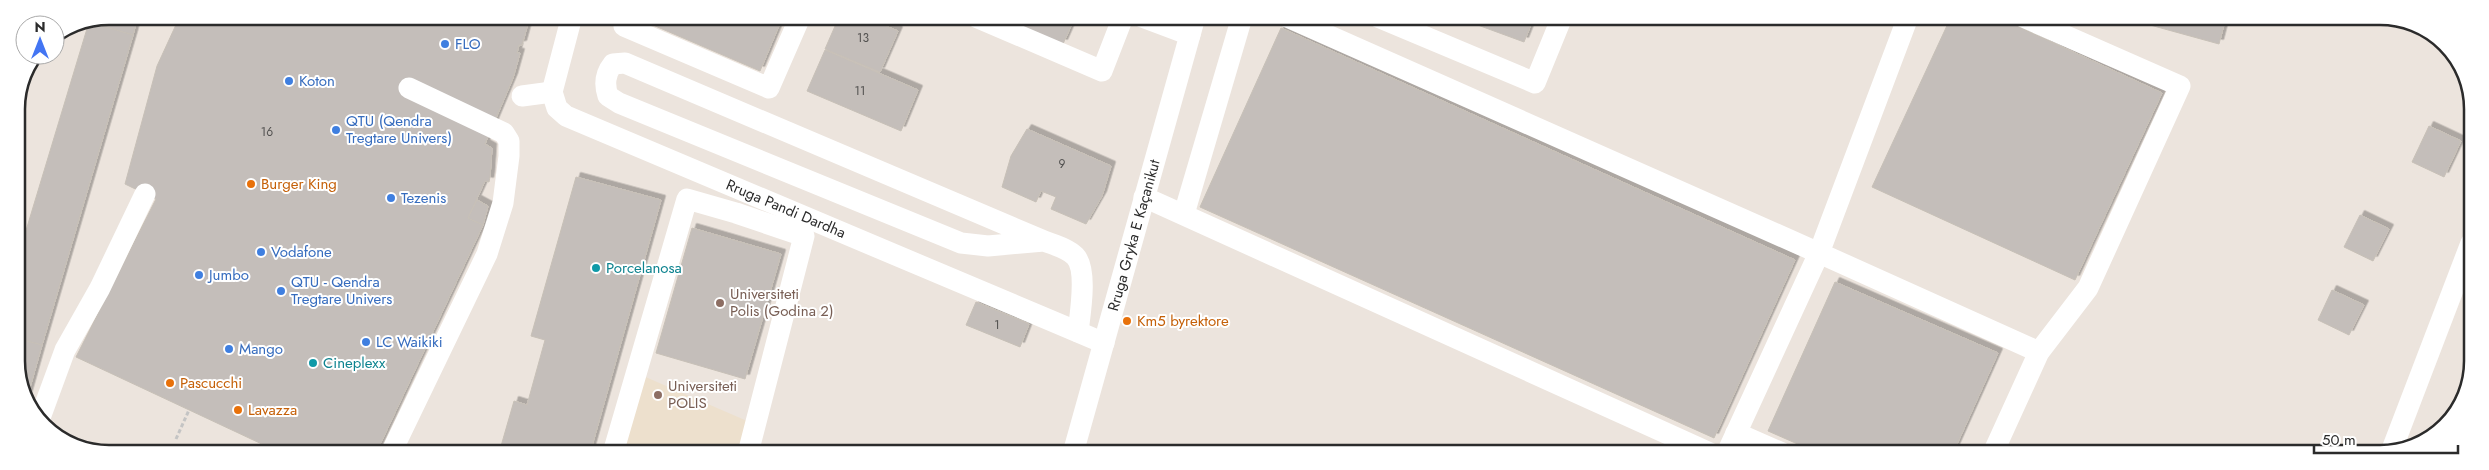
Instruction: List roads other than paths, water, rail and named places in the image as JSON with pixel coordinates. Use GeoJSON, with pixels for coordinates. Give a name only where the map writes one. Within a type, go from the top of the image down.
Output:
{"type":"FeatureCollection","features":[{"type":"Feature","properties":{"kind":"street"},"geometry":{"type":"LineString","coordinates":[[522,96],[552,92],[570,25]]}},
{"type":"Feature","properties":{"kind":"street"},"geometry":{"type":"LineString","coordinates":[[624,26],[769,88],[796,25]]}},
{"type":"Feature","properties":{"kind":"street"},"geometry":{"type":"LineString","coordinates":[[995,25],[1102,71],[1120,25]]}},
{"type":"Feature","properties":{"kind":"street"},"geometry":{"type":"LineString","coordinates":[[1184,214],[1240,25]]}},
{"type":"Feature","properties":{"kind":"street"},"geometry":{"type":"LineString","coordinates":[[1304,25],[2039,352]]}},
{"type":"Feature","properties":{"kind":"street"},"geometry":{"type":"LineString","coordinates":[[1397,25],[1534,83],[1559,25]]}},
{"type":"Feature","properties":{"kind":"street"},"geometry":{"type":"LineString","coordinates":[[1731,445],[1819,253],[1905,25]]}},
{"type":"Feature","properties":{"kind":"street"},"geometry":{"type":"LineString","coordinates":[[1997,445],[2039,352],[2088,288],[2180,86],[2041,25]]}},
{"type":"Feature","properties":{"kind":"street","name":"Rruga Gryka E Kaçanikut"},"geometry":{"type":"LineString","coordinates":[[1075,445],[1192,26]]}},
{"type":"Feature","properties":{"kind":"street"},"geometry":{"type":"LineString","coordinates":[[1044,240],[988,246],[961,243],[619,103],[608,96],[605,87],[607,71],[613,64],[625,63],[1044,240],[1077,257],[1082,269],[1078,332]]}},
{"type":"Feature","properties":{"kind":"street"},"geometry":{"type":"LineString","coordinates":[[395,445],[487,254],[503,203],[509,156],[509,141],[504,133],[409,88]]}},
{"type":"Feature","properties":{"kind":"street","name":"Rruga Pandi Dardha"},"geometry":{"type":"LineString","coordinates":[[552,92],[557,108],[566,116],[1104,343]]}},
{"type":"Feature","properties":{"kind":"street"},"geometry":{"type":"LineString","coordinates":[[42,412],[65,350],[100,288],[145,194]]}},
{"type":"Feature","properties":{"kind":"street"},"geometry":{"type":"LineString","coordinates":[[1144,197],[1692,445]]}},
{"type":"Feature","properties":{"kind":"street"},"geometry":{"type":"LineString","coordinates":[[615,445],[686,199],[736,212],[804,236],[750,445]]}},
{"type":"Feature","properties":{"kind":"street"},"geometry":{"type":"LineString","coordinates":[[2394,443],[2464,263]]}},
{"type":"Feature","properties":{"kind":"street"},"geometry":{"type":"LineString","coordinates":[[1736,433],[1764,445]]}},
{"type":"Feature","properties":{"kind":"place","name":"FLO"},"geometry":{"type":"Point","coordinates":[445,44]}},
{"type":"Feature","properties":{"kind":"place","name":"Koton"},"geometry":{"type":"Point","coordinates":[289,81]}},
{"type":"Feature","properties":{"kind":"place","name":"QTU (Qendra Tregtare Univers)"},"geometry":{"type":"Point","coordinates":[336,130]}},
{"type":"Feature","properties":{"kind":"place","name":"Burger King"},"geometry":{"type":"Point","coordinates":[251,184]}},
{"type":"Feature","properties":{"kind":"place","name":"Tezenis"},"geometry":{"type":"Point","coordinates":[391,198]}},
{"type":"Feature","properties":{"kind":"place","name":"Vodafone"},"geometry":{"type":"Point","coordinates":[261,252]}},
{"type":"Feature","properties":{"kind":"place","name":"Porcelanosa"},"geometry":{"type":"Point","coordinates":[596,268]}},
{"type":"Feature","properties":{"kind":"place","name":"Jumbo"},"geometry":{"type":"Point","coordinates":[199,275]}},
{"type":"Feature","properties":{"kind":"place","name":"QTU - Qendra Tregtare Univers"},"geometry":{"type":"Point","coordinates":[281,291]}},
{"type":"Feature","properties":{"kind":"place","name":"Universiteti Polis (Godina 2)"},"geometry":{"type":"Point","coordinates":[720,303]}},
{"type":"Feature","properties":{"kind":"place","name":"Km5 byrektore"},"geometry":{"type":"Point","coordinates":[1127,321]}},
{"type":"Feature","properties":{"kind":"place","name":"LC Waikiki"},"geometry":{"type":"Point","coordinates":[366,342]}},
{"type":"Feature","properties":{"kind":"place","name":"Mango"},"geometry":{"type":"Point","coordinates":[229,349]}},
{"type":"Feature","properties":{"kind":"place","name":"Cineplexx"},"geometry":{"type":"Point","coordinates":[313,363]}},
{"type":"Feature","properties":{"kind":"place","name":"Pascucchi"},"geometry":{"type":"Point","coordinates":[170,383]}},
{"type":"Feature","properties":{"kind":"place","name":"Universiteti POLIS"},"geometry":{"type":"Point","coordinates":[658,395]}},
{"type":"Feature","properties":{"kind":"place","name":"Lavazza"},"geometry":{"type":"Point","coordinates":[238,410]}}]}
